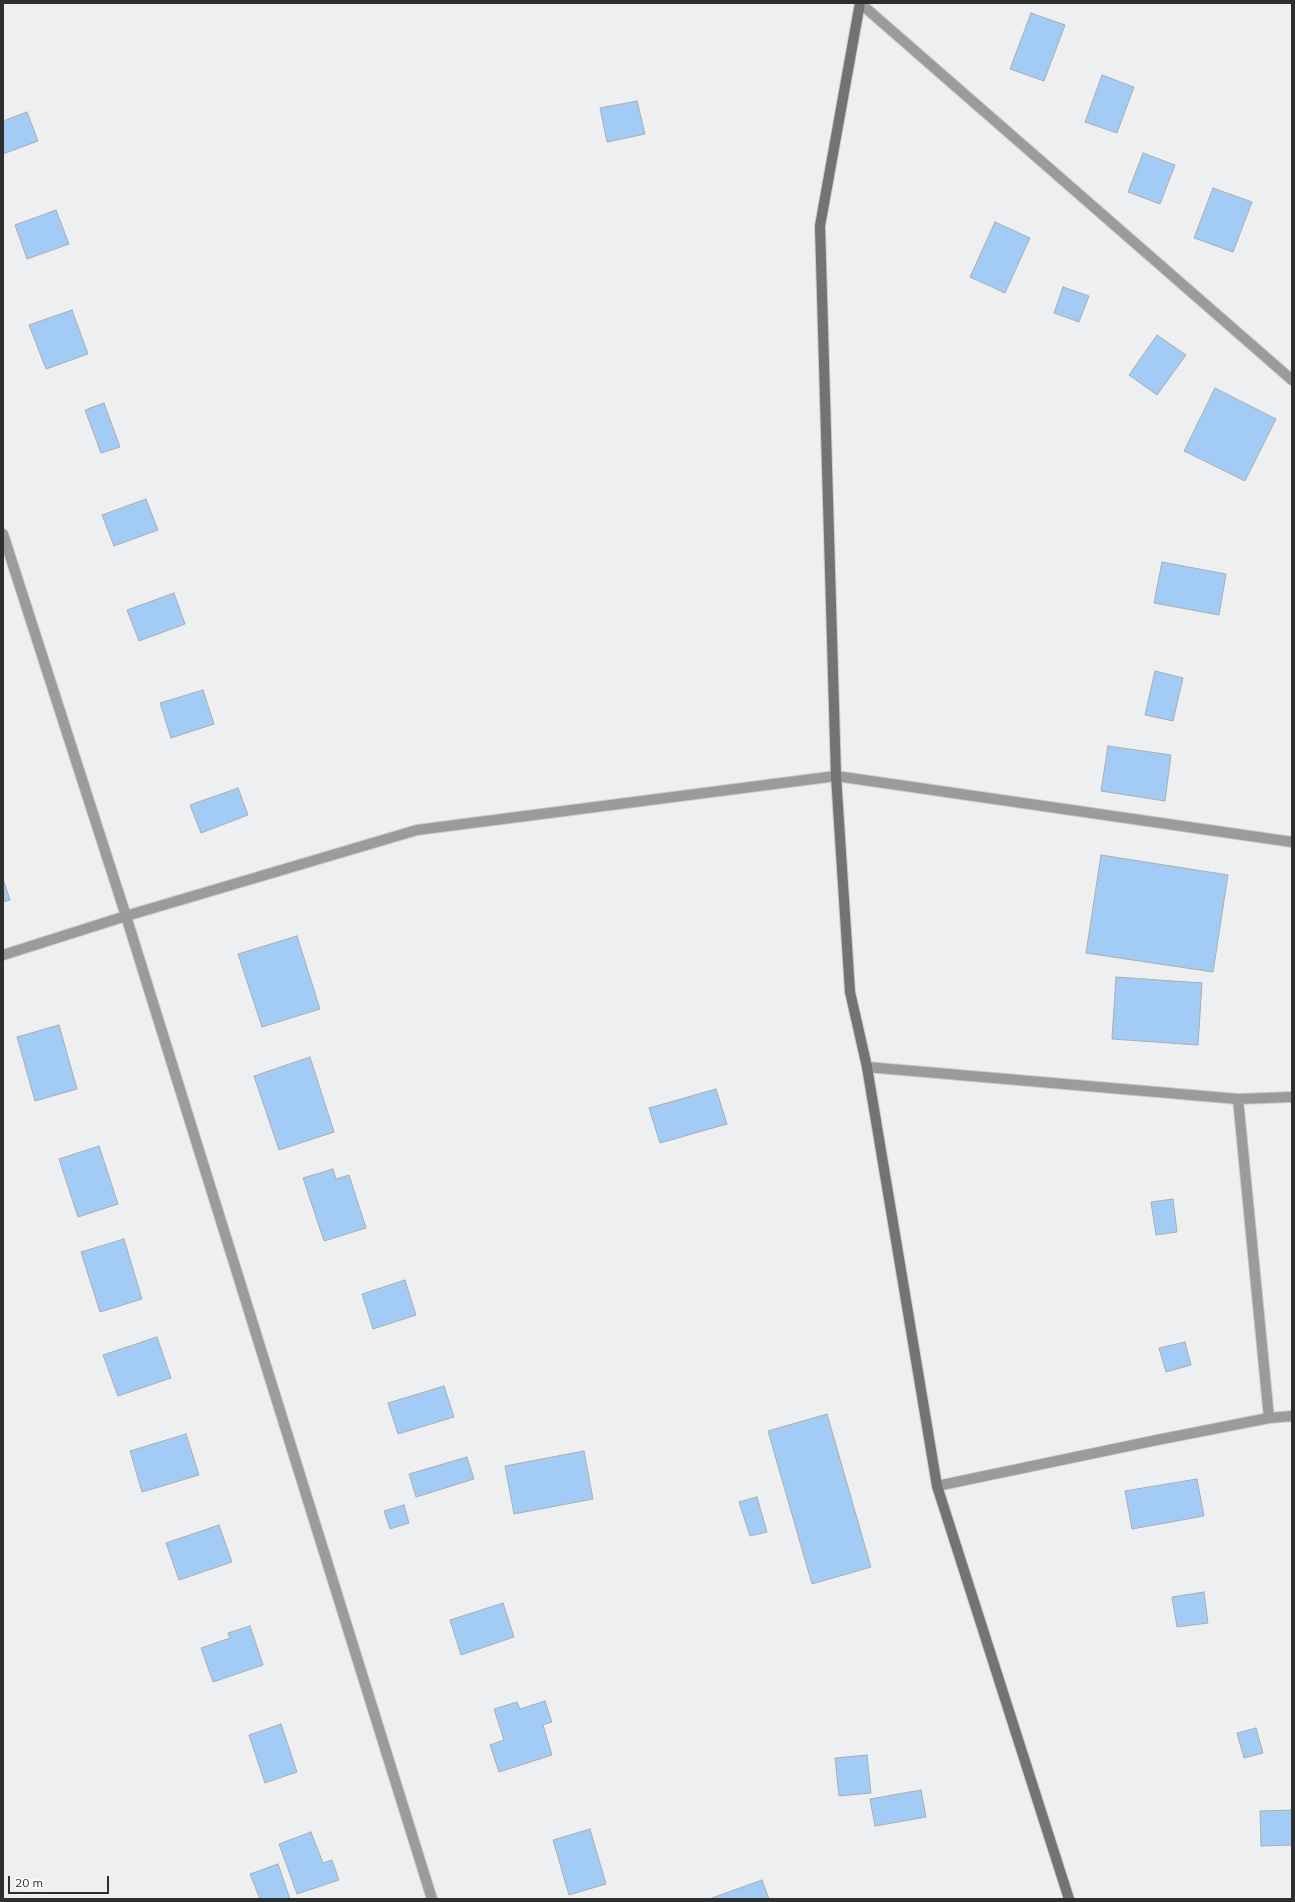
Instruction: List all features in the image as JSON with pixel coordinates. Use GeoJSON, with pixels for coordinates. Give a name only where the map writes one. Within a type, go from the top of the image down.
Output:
{"type":"FeatureCollection","features":[{"type":"Feature","properties":{"kind":"street"},"geometry":{"type":"LineString","coordinates":[[860,3],[1292,380]]}},
{"type":"Feature","properties":{"kind":"street"},"geometry":{"type":"LineString","coordinates":[[860,3],[820,226],[836,776],[850,992],[867,1067],[937,1486],[1069,1899]]}},
{"type":"Feature","properties":{"kind":"street"},"geometry":{"type":"LineString","coordinates":[[3,534],[126,916],[432,1899]]}},
{"type":"Feature","properties":{"kind":"street"},"geometry":{"type":"LineString","coordinates":[[3,955],[126,916],[417,830],[836,776],[1292,842]]}},
{"type":"Feature","properties":{"kind":"street"},"geometry":{"type":"LineString","coordinates":[[867,1067],[1238,1099],[1292,1097]]}},
{"type":"Feature","properties":{"kind":"street"},"geometry":{"type":"LineString","coordinates":[[1238,1099],[1270,1418]]}},
{"type":"Feature","properties":{"kind":"street"},"geometry":{"type":"LineString","coordinates":[[937,1486],[1270,1418],[1292,1416]]}},
{"type":"Feature","properties":{"kind":"building"},"geometry":{"type":"Polygon","coordinates":[[[1031,13],[1065,25],[1044,81],[1010,69],[1031,13]]]}},
{"type":"Feature","properties":{"kind":"building"},"geometry":{"type":"Polygon","coordinates":[[[1102,75],[1134,87],[1117,133],[1085,122],[1102,75]]]}},
{"type":"Feature","properties":{"kind":"building"},"geometry":{"type":"Polygon","coordinates":[[[637,101],[645,134],[607,142],[600,108],[637,101]]]}},
{"type":"Feature","properties":{"kind":"building"},"geometry":{"type":"Polygon","coordinates":[[[27,112],[38,141],[3,154],[3,121],[27,112]]]}},
{"type":"Feature","properties":{"kind":"building"},"geometry":{"type":"Polygon","coordinates":[[[1143,153],[1175,165],[1160,204],[1128,192],[1143,153]]]}},
{"type":"Feature","properties":{"kind":"building"},"geometry":{"type":"Polygon","coordinates":[[[1213,188],[1252,202],[1233,252],[1194,238],[1213,188]]]}},
{"type":"Feature","properties":{"kind":"building"},"geometry":{"type":"Polygon","coordinates":[[[56,210],[69,244],[27,259],[15,225],[56,210]]]}},
{"type":"Feature","properties":{"kind":"building"},"geometry":{"type":"Polygon","coordinates":[[[995,222],[1030,238],[1005,293],[970,277],[995,222]]]}},
{"type":"Feature","properties":{"kind":"building"},"geometry":{"type":"Polygon","coordinates":[[[1063,287],[1089,296],[1079,322],[1054,313],[1063,287]]]}},
{"type":"Feature","properties":{"kind":"building"},"geometry":{"type":"Polygon","coordinates":[[[72,310],[88,354],[46,369],[29,325],[72,310]]]}},
{"type":"Feature","properties":{"kind":"building"},"geometry":{"type":"Polygon","coordinates":[[[1157,335],[1186,355],[1157,395],[1129,375],[1157,335]]]}},
{"type":"Feature","properties":{"kind":"building"},"geometry":{"type":"Polygon","coordinates":[[[1215,388],[1276,419],[1245,481],[1184,451],[1215,388]]]}},
{"type":"Feature","properties":{"kind":"building"},"geometry":{"type":"Polygon","coordinates":[[[104,403],[120,447],[101,453],[85,410],[104,403]]]}},
{"type":"Feature","properties":{"kind":"building"},"geometry":{"type":"Polygon","coordinates":[[[146,499],[158,530],[114,546],[102,515],[146,499]]]}},
{"type":"Feature","properties":{"kind":"building"},"geometry":{"type":"Polygon","coordinates":[[[1162,562],[1226,574],[1219,615],[1154,603],[1162,562]]]}},
{"type":"Feature","properties":{"kind":"building"},"geometry":{"type":"Polygon","coordinates":[[[174,593],[185,624],[139,641],[127,610],[174,593]]]}},
{"type":"Feature","properties":{"kind":"building"},"geometry":{"type":"Polygon","coordinates":[[[1155,671],[1183,678],[1173,721],[1145,715],[1155,671]]]}},
{"type":"Feature","properties":{"kind":"building"},"geometry":{"type":"Polygon","coordinates":[[[203,690],[214,724],[171,738],[160,703],[203,690]]]}},
{"type":"Feature","properties":{"kind":"building"},"geometry":{"type":"Polygon","coordinates":[[[1108,746],[1171,755],[1165,801],[1101,791],[1108,746]]]}},
{"type":"Feature","properties":{"kind":"building"},"geometry":{"type":"Polygon","coordinates":[[[238,788],[248,815],[201,833],[190,805],[238,788]]]}},
{"type":"Feature","properties":{"kind":"building"},"geometry":{"type":"Polygon","coordinates":[[[1101,855],[1228,875],[1213,972],[1086,953],[1101,855]]]}},
{"type":"Feature","properties":{"kind":"building"},"geometry":{"type":"Polygon","coordinates":[[[3,879],[10,900],[3,902],[3,879]]]}},
{"type":"Feature","properties":{"kind":"building"},"geometry":{"type":"Polygon","coordinates":[[[297,936],[320,1009],[262,1027],[238,954],[297,936]]]}},
{"type":"Feature","properties":{"kind":"building"},"geometry":{"type":"Polygon","coordinates":[[[1116,977],[1202,983],[1198,1045],[1112,1039],[1116,977]]]}},
{"type":"Feature","properties":{"kind":"building"},"geometry":{"type":"Polygon","coordinates":[[[59,1025],[77,1089],[35,1101],[17,1037],[59,1025]]]}},
{"type":"Feature","properties":{"kind":"building"},"geometry":{"type":"Polygon","coordinates":[[[310,1057],[334,1132],[279,1150],[254,1076],[310,1057]]]}},
{"type":"Feature","properties":{"kind":"building"},"geometry":{"type":"Polygon","coordinates":[[[716,1089],[727,1124],[660,1143],[649,1108],[716,1089]]]}},
{"type":"Feature","properties":{"kind":"building"},"geometry":{"type":"Polygon","coordinates":[[[99,1146],[118,1204],[78,1217],[59,1159],[99,1146]]]}},
{"type":"Feature","properties":{"kind":"building"},"geometry":{"type":"Polygon","coordinates":[[[333,1169],[336,1179],[349,1175],[366,1228],[324,1241],[303,1178],[333,1169]]]}},
{"type":"Feature","properties":{"kind":"building"},"geometry":{"type":"Polygon","coordinates":[[[1173,1199],[1177,1232],[1156,1235],[1151,1202],[1173,1199]]]}},
{"type":"Feature","properties":{"kind":"building"},"geometry":{"type":"Polygon","coordinates":[[[124,1239],[142,1299],[100,1312],[81,1252],[124,1239]]]}},
{"type":"Feature","properties":{"kind":"building"},"geometry":{"type":"Polygon","coordinates":[[[405,1280],[416,1315],[373,1329],[362,1294],[405,1280]]]}},
{"type":"Feature","properties":{"kind":"building"},"geometry":{"type":"Polygon","coordinates":[[[157,1337],[171,1378],[118,1396],[103,1355],[157,1337]]]}},
{"type":"Feature","properties":{"kind":"building"},"geometry":{"type":"Polygon","coordinates":[[[1185,1342],[1191,1365],[1166,1372],[1159,1348],[1185,1342]]]}},
{"type":"Feature","properties":{"kind":"building"},"geometry":{"type":"Polygon","coordinates":[[[444,1386],[454,1417],[398,1434],[388,1403],[444,1386]]]}},
{"type":"Feature","properties":{"kind":"building"},"geometry":{"type":"Polygon","coordinates":[[[827,1414],[871,1567],[812,1584],[768,1431],[827,1414]]]}},
{"type":"Feature","properties":{"kind":"building"},"geometry":{"type":"Polygon","coordinates":[[[186,1434],[199,1475],[142,1492],[130,1451],[186,1434]]]}},
{"type":"Feature","properties":{"kind":"building"},"geometry":{"type":"Polygon","coordinates":[[[584,1451],[593,1499],[514,1514],[505,1466],[584,1451]]]}},
{"type":"Feature","properties":{"kind":"building"},"geometry":{"type":"Polygon","coordinates":[[[467,1457],[474,1479],[416,1497],[409,1474],[467,1457]]]}},
{"type":"Feature","properties":{"kind":"building"},"geometry":{"type":"Polygon","coordinates":[[[1197,1479],[1204,1516],[1132,1529],[1125,1491],[1197,1479]]]}},
{"type":"Feature","properties":{"kind":"building"},"geometry":{"type":"Polygon","coordinates":[[[757,1497],[767,1532],[750,1536],[739,1502],[757,1497]]]}},
{"type":"Feature","properties":{"kind":"building"},"geometry":{"type":"Polygon","coordinates":[[[404,1505],[409,1523],[390,1529],[384,1511],[404,1505]]]}},
{"type":"Feature","properties":{"kind":"building"},"geometry":{"type":"Polygon","coordinates":[[[219,1525],[232,1562],[179,1580],[166,1543],[219,1525]]]}},
{"type":"Feature","properties":{"kind":"building"},"geometry":{"type":"Polygon","coordinates":[[[1204,1592],[1208,1623],[1177,1627],[1172,1597],[1204,1592]]]}},
{"type":"Feature","properties":{"kind":"building"},"geometry":{"type":"Polygon","coordinates":[[[503,1603],[514,1637],[461,1655],[450,1620],[503,1603]]]}},
{"type":"Feature","properties":{"kind":"building"},"geometry":{"type":"Polygon","coordinates":[[[250,1626],[263,1665],[213,1682],[201,1648],[230,1638],[228,1633],[250,1626]]]}},
{"type":"Feature","properties":{"kind":"building"},"geometry":{"type":"Polygon","coordinates":[[[545,1701],[552,1722],[543,1725],[552,1755],[499,1772],[490,1745],[504,1740],[494,1709],[517,1702],[520,1709],[545,1701]]]}},
{"type":"Feature","properties":{"kind":"building"},"geometry":{"type":"Polygon","coordinates":[[[281,1724],[297,1772],[265,1783],[249,1735],[281,1724]]]}},
{"type":"Feature","properties":{"kind":"building"},"geometry":{"type":"Polygon","coordinates":[[[1256,1728],[1263,1753],[1244,1758],[1237,1733],[1256,1728]]]}},
{"type":"Feature","properties":{"kind":"building"},"geometry":{"type":"Polygon","coordinates":[[[867,1755],[871,1793],[839,1796],[835,1758],[867,1755]]]}},
{"type":"Feature","properties":{"kind":"building"},"geometry":{"type":"Polygon","coordinates":[[[921,1790],[926,1817],[875,1826],[870,1799],[921,1790]]]}},
{"type":"Feature","properties":{"kind":"building"},"geometry":{"type":"Polygon","coordinates":[[[1292,1810],[1292,1845],[1261,1846],[1260,1811],[1292,1810]]]}},
{"type":"Feature","properties":{"kind":"building"},"geometry":{"type":"Polygon","coordinates":[[[590,1829],[606,1884],[569,1895],[553,1840],[590,1829]]]}},
{"type":"Feature","properties":{"kind":"building"},"geometry":{"type":"Polygon","coordinates":[[[311,1832],[323,1863],[332,1860],[339,1880],[297,1894],[279,1844],[311,1832]]]}},
{"type":"Feature","properties":{"kind":"building"},"geometry":{"type":"Polygon","coordinates":[[[278,1864],[290,1899],[260,1899],[250,1874],[278,1864]]]}},
{"type":"Feature","properties":{"kind":"building"},"geometry":{"type":"Polygon","coordinates":[[[762,1880],[769,1899],[709,1899],[762,1880]]]}}]}
